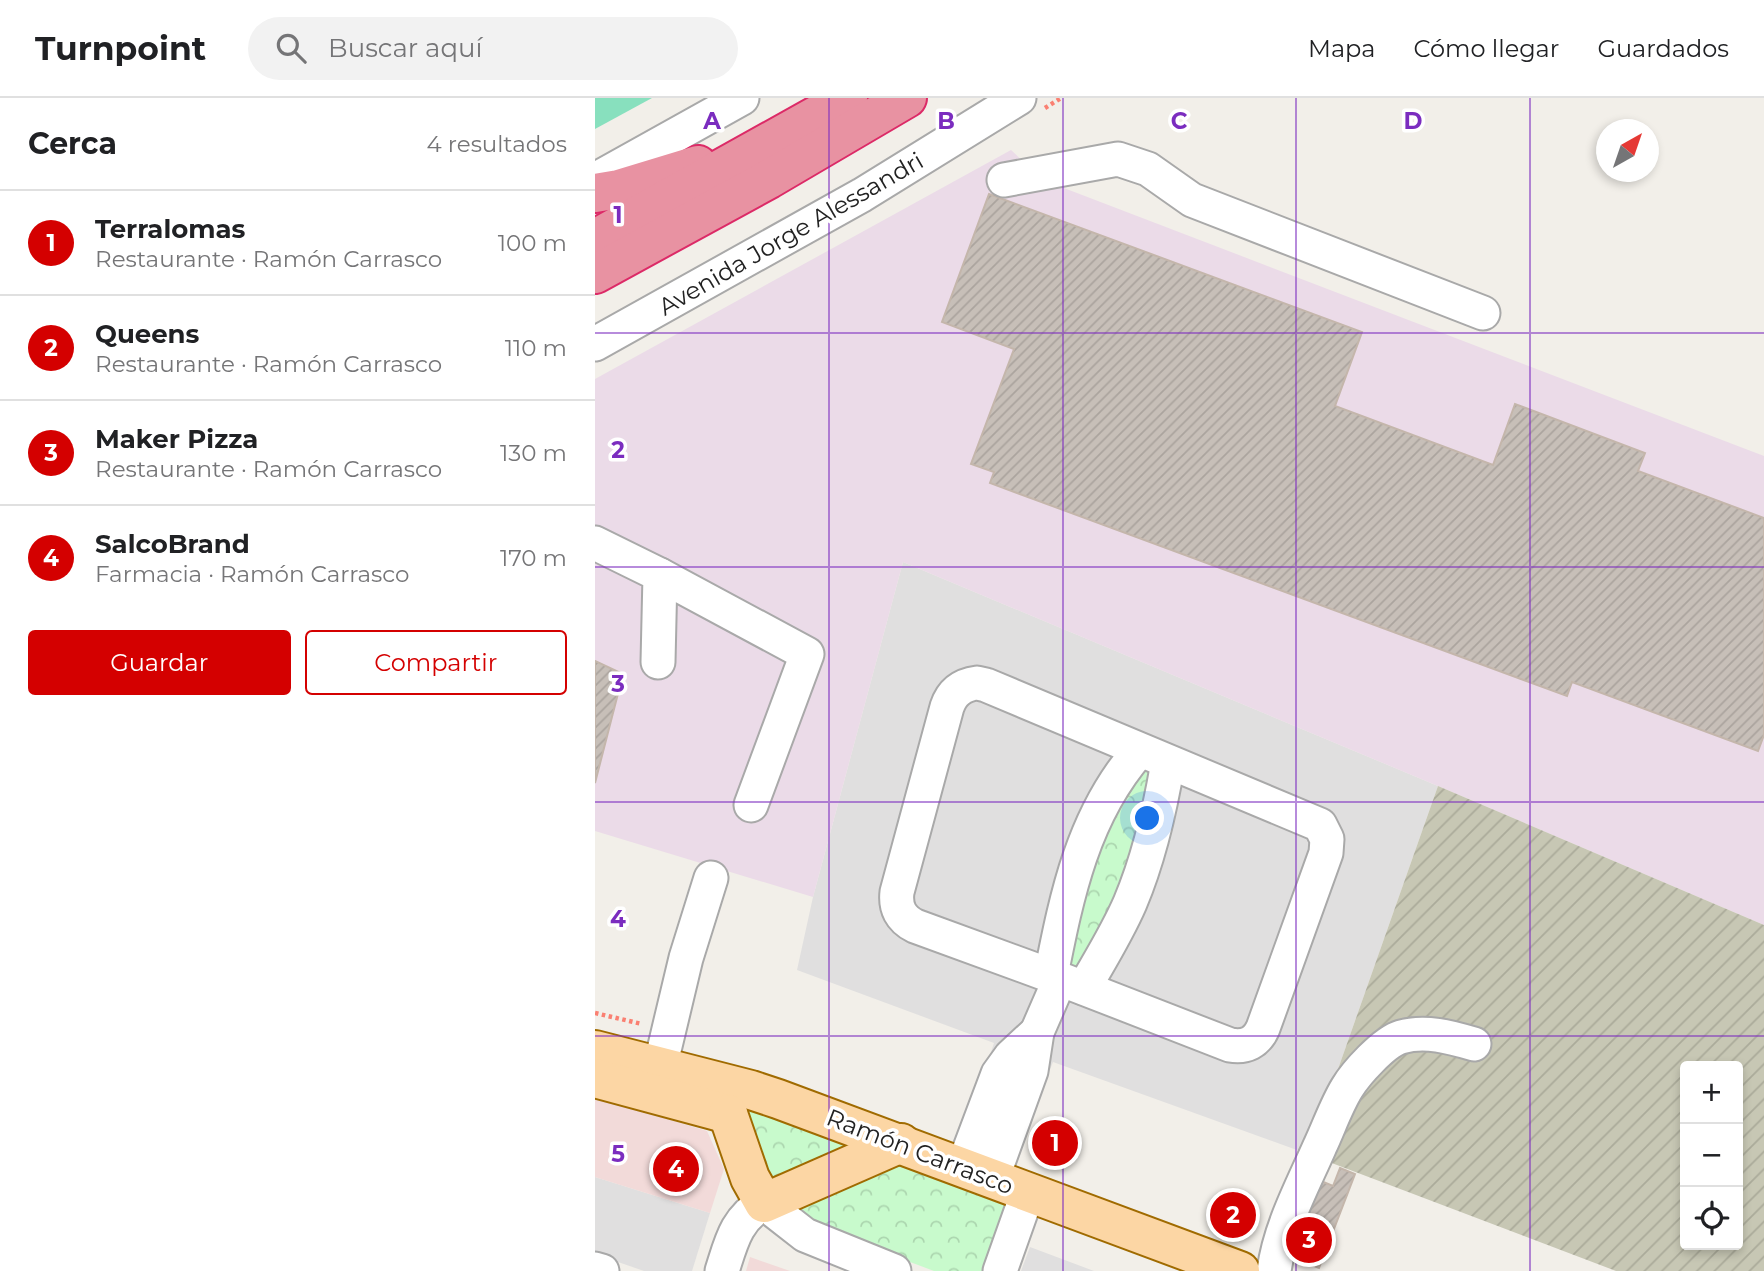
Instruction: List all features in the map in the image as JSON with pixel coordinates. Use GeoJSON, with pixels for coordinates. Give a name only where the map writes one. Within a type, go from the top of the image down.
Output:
{"type":"FeatureCollection","features":[{"type":"Feature","properties":{"kind":"highway"},"geometry":{"type":"LineString","coordinates":[[595,239],[848,98]]}},
{"type":"Feature","properties":{"kind":"highway"},"geometry":{"type":"LineString","coordinates":[[595,274],[907,98]]}},
{"type":"Feature","properties":{"kind":"highway"},"geometry":{"type":"LineString","coordinates":[[595,193],[619,189],[771,143]]}},
{"type":"Feature","properties":{"kind":"main road","name":"Ramón Carrasco"},"geometry":{"type":"LineString","coordinates":[[595,1050],[650,1051],[739,1102]]}},
{"type":"Feature","properties":{"kind":"main road","name":"Ramón Carrasco"},"geometry":{"type":"LineString","coordinates":[[595,1078],[739,1102],[901,1143],[1240,1271]]}},
{"type":"Feature","properties":{"kind":"main road"},"geometry":{"type":"LineString","coordinates":[[739,1102],[750,1178],[764,1203],[901,1143]]}},
{"type":"Feature","properties":{"kind":"street","name":"Avenida Jorge Alessandri"},"geometry":{"type":"LineString","coordinates":[[595,344],[851,201],[1019,98]]}},
{"type":"Feature","properties":{"kind":"street"},"geometry":{"type":"LineString","coordinates":[[595,180],[720,103]]}},
{"type":"Feature","properties":{"kind":"street"},"geometry":{"type":"LineString","coordinates":[[1004,180],[1118,159],[1148,169],[1192,200],[1483,313]]}},
{"type":"Feature","properties":{"kind":"street"},"geometry":{"type":"LineString","coordinates":[[595,543],[807,654],[751,806]]}},
{"type":"Feature","properties":{"kind":"street"},"geometry":{"type":"LineString","coordinates":[[658,662],[660,575]]}},
{"type":"Feature","properties":{"kind":"street"},"geometry":{"type":"LineString","coordinates":[[969,684],[986,685],[1153,757],[1312,820],[1320,825],[1328,839],[1327,853],[1263,1028],[1260,1035],[1249,1044],[1230,1045],[909,923],[897,906],[897,892],[954,692],[969,684]]}},
{"type":"Feature","properties":{"kind":"street"},"geometry":{"type":"LineString","coordinates":[[1065,981],[1067,892],[1087,834],[1110,789],[1153,757]]}},
{"type":"Feature","properties":{"kind":"street"},"geometry":{"type":"LineString","coordinates":[[977,1173],[998,1074],[1011,1056],[1037,1032],[1065,981],[1119,928],[1137,885],[1155,826],[1153,757]]}},
{"type":"Feature","properties":{"kind":"street"},"geometry":{"type":"LineString","coordinates":[[650,1051],[686,958],[711,878]]}},
{"type":"Feature","properties":{"kind":"street"},"geometry":{"type":"LineString","coordinates":[[1274,1271],[1289,1215],[1348,1087],[1378,1052],[1398,1038],[1425,1034],[1474,1044]]}},
{"type":"Feature","properties":{"kind":"street"},"geometry":{"type":"LineString","coordinates":[[1000,1271],[1028,1192]]}},
{"type":"Feature","properties":{"kind":"street"},"geometry":{"type":"LineString","coordinates":[[722,1271],[739,1224],[754,1208],[764,1203],[805,1235],[894,1271]]}},
{"type":"Feature","properties":{"kind":"street"},"geometry":{"type":"LineString","coordinates":[[595,1269],[602,1271]]}},
{"type":"Feature","properties":{"kind":"path"},"geometry":{"type":"LineString","coordinates":[[595,1013],[644,1025],[650,1051]]}},
{"type":"Feature","properties":{"kind":"shaded area"},"geometry":{"type":"Polygon","coordinates":[[[1011,150],[1043,180],[1764,456],[1764,925],[903,562],[813,897],[595,831],[595,379],[1011,150]]]}},
{"type":"Feature","properties":{"kind":"shaded area"},"geometry":{"type":"Polygon","coordinates":[[[903,562],[1438,786],[1308,1154],[1053,1062],[1030,1120],[975,1100],[994,1043],[797,970],[813,897],[903,562]]]}},
{"type":"Feature","properties":{"kind":"shaded area"},"geometry":{"type":"Polygon","coordinates":[[[1438,786],[1764,925],[1764,1271],[1616,1271],[1308,1154],[1438,786]]]}},
{"type":"Feature","properties":{"kind":"shaded area"},"geometry":{"type":"Polygon","coordinates":[[[595,1097],[707,1131],[724,1169],[710,1213],[595,1177],[595,1097]]]}},
{"type":"Feature","properties":{"kind":"shaded area"},"geometry":{"type":"Polygon","coordinates":[[[595,1177],[710,1213],[692,1271],[644,1271],[595,1254],[595,1177]]]}},
{"type":"Feature","properties":{"kind":"shaded area"},"geometry":{"type":"Polygon","coordinates":[[[1030,1247],[1094,1271],[1021,1271],[1030,1247]]]}},
{"type":"Feature","properties":{"kind":"shaded area"},"geometry":{"type":"Polygon","coordinates":[[[750,1257],[790,1271],[746,1271],[750,1257]]]}},
{"type":"Feature","properties":{"kind":"green space"},"geometry":{"type":"Polygon","coordinates":[[[595,98],[652,98],[595,129],[595,98]]]}},
{"type":"Feature","properties":{"kind":"green space"},"geometry":{"type":"Polygon","coordinates":[[[1136,767],[1149,770],[1151,774],[1127,886],[1077,972],[1060,959],[1072,909],[1136,767]]]}},
{"type":"Feature","properties":{"kind":"green space"},"geometry":{"type":"Polygon","coordinates":[[[741,1103],[1010,1204],[989,1271],[934,1271],[825,1230],[805,1219],[770,1174],[741,1115],[741,1103]]]}},
{"type":"Feature","properties":{"kind":"building"},"geometry":{"type":"Polygon","coordinates":[[[989,194],[1362,332],[1335,406],[1493,465],[1515,404],[1645,453],[1638,471],[1764,518],[1764,735],[1758,751],[1572,682],[1567,696],[990,483],[994,472],[971,464],[1014,349],[942,322],[989,194]]]}},
{"type":"Feature","properties":{"kind":"building"},"geometry":{"type":"Polygon","coordinates":[[[595,661],[623,674],[595,783],[595,661]]]}},
{"type":"Feature","properties":{"kind":"building"},"geometry":{"type":"Polygon","coordinates":[[[1340,1168],[1355,1174],[1319,1268],[1285,1255],[1314,1178],[1333,1186],[1340,1168]]]}},
{"type":"Feature","properties":{"kind":"place","name":"Terralomas"},"geometry":{"type":"Point","coordinates":[1055,1143]}},
{"type":"Feature","properties":{"kind":"place","name":"SalcoBrand"},"geometry":{"type":"Point","coordinates":[676,1169]}},
{"type":"Feature","properties":{"kind":"place","name":"Queens"},"geometry":{"type":"Point","coordinates":[1233,1215]}},
{"type":"Feature","properties":{"kind":"place","name":"Maker Pizza"},"geometry":{"type":"Point","coordinates":[1309,1240]}}]}
